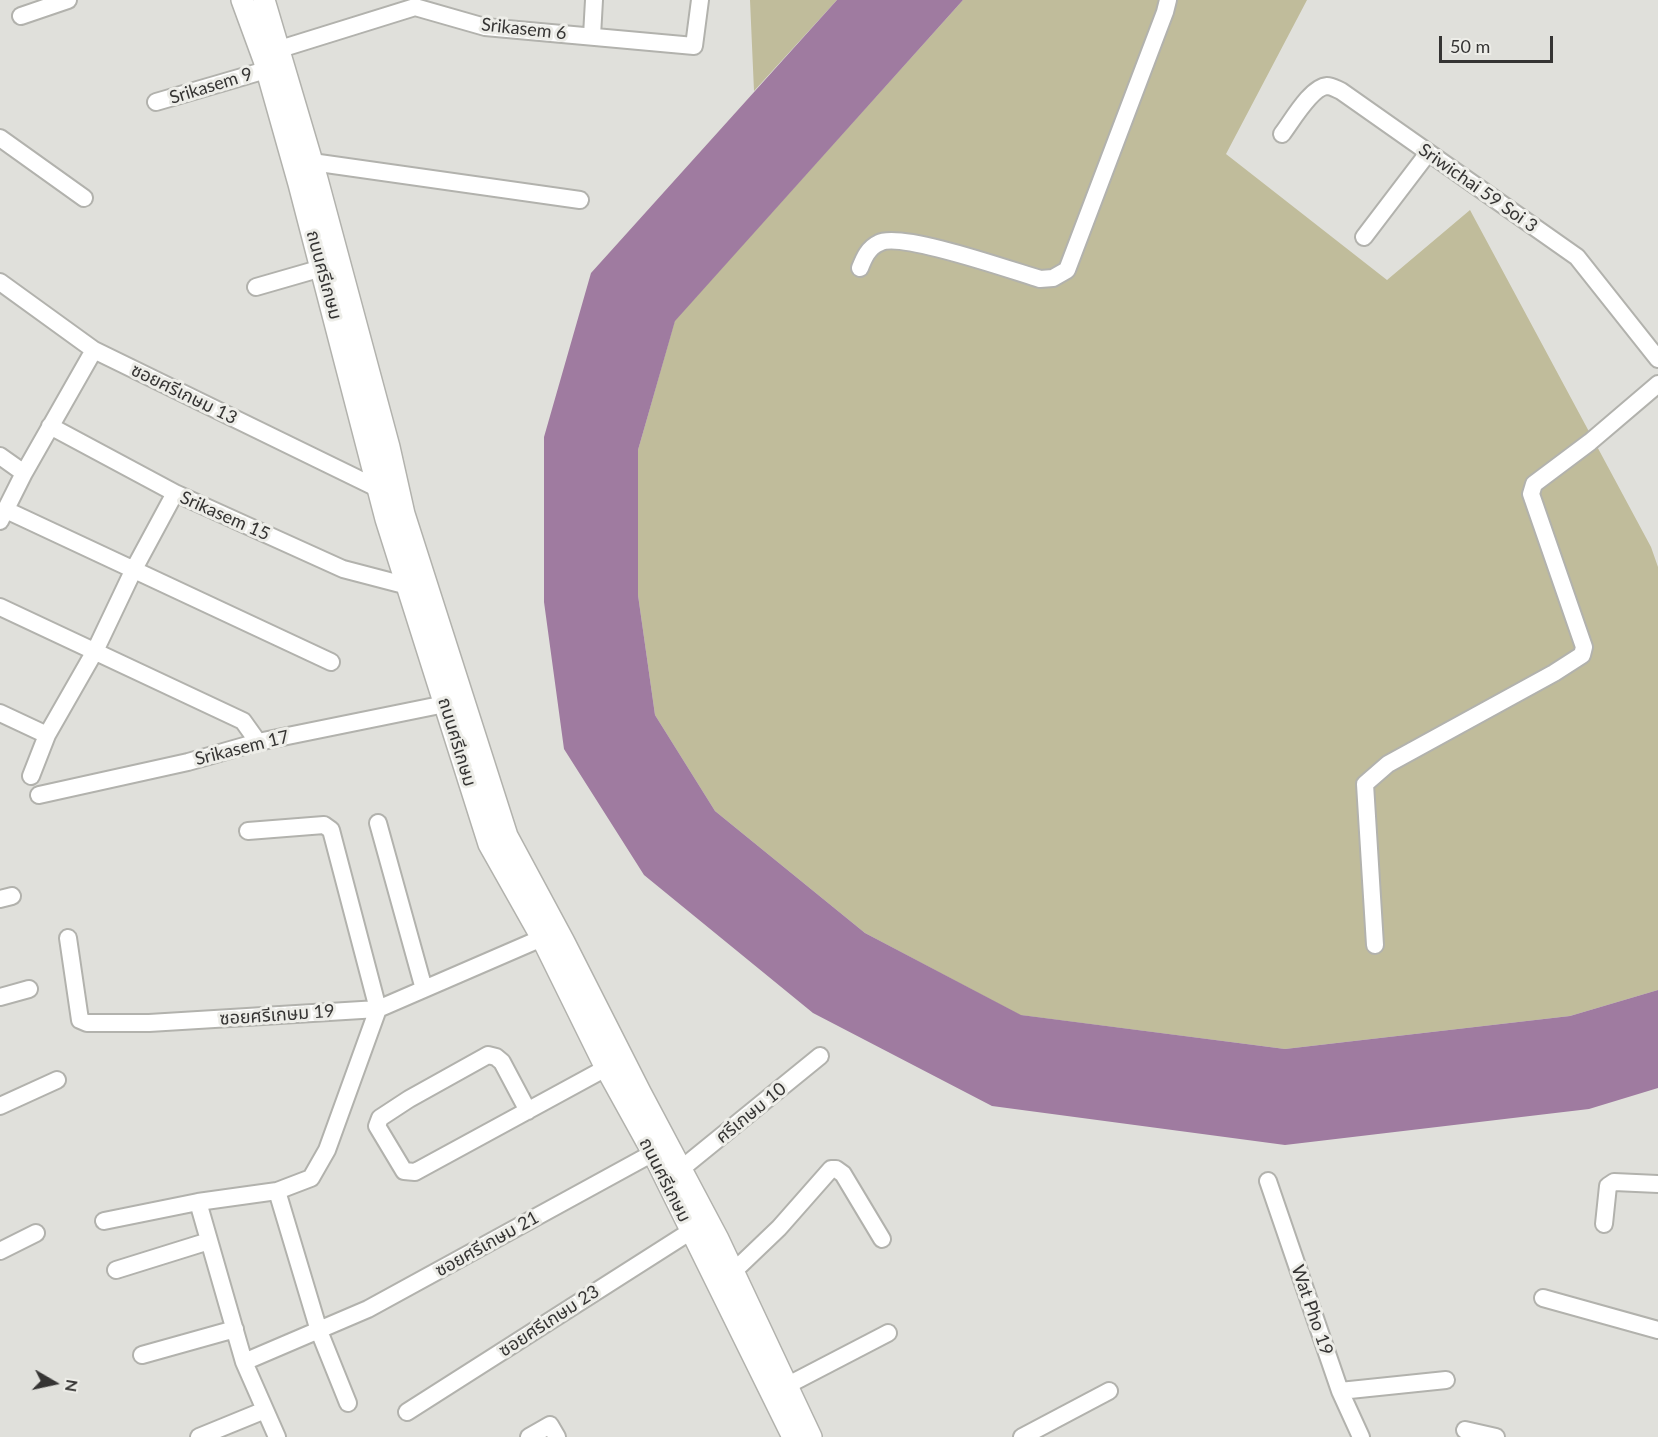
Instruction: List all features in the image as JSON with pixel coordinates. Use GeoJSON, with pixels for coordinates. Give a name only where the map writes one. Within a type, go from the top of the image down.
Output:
{"type":"FeatureCollection","features":[{"type":"Feature","properties":{"kind":"main road","name":"ถนนศรีเกษม"},"geometry":{"type":"LineString","coordinates":[[242,0],[266,70],[322,268],[379,489],[489,844],[511,865],[564,942],[734,1271],[811,1437]]}},
{"type":"Feature","properties":{"kind":"main road","name":"ถนนศรีเกษม"},"geometry":{"type":"LineString","coordinates":[[264,0],[312,162],[389,447],[404,514],[507,836],[511,865],[542,938],[606,1068],[652,1153],[793,1437]]}},
{"type":"Feature","properties":{"kind":"street"},"geometry":{"type":"LineString","coordinates":[[21,16],[68,0]]}},
{"type":"Feature","properties":{"kind":"street"},"geometry":{"type":"LineString","coordinates":[[592,36],[594,0]]}},
{"type":"Feature","properties":{"kind":"street","name":"Srikasem 6"},"geometry":{"type":"LineString","coordinates":[[280,49],[415,2],[485,27],[694,46],[700,0]]}},
{"type":"Feature","properties":{"kind":"street"},"geometry":{"type":"LineString","coordinates":[[860,268],[867,253],[879,243],[889,240],[934,248],[1040,279],[1053,278],[1066,270],[1168,0]]}},
{"type":"Feature","properties":{"kind":"street","name":"Srikasem 9"},"geometry":{"type":"LineString","coordinates":[[156,102],[266,70]]}},
{"type":"Feature","properties":{"kind":"street","name":"Sriwichai 59 Soi 3"},"geometry":{"type":"LineString","coordinates":[[1282,134],[1312,93],[1319,88],[1330,86],[1347,95],[1577,257],[1658,359]]}},
{"type":"Feature","properties":{"kind":"street"},"geometry":{"type":"LineString","coordinates":[[0,138],[84,198]]}},
{"type":"Feature","properties":{"kind":"street"},"geometry":{"type":"LineString","coordinates":[[1364,237],[1428,153]]}},
{"type":"Feature","properties":{"kind":"street"},"geometry":{"type":"LineString","coordinates":[[312,162],[580,200]]}},
{"type":"Feature","properties":{"kind":"street"},"geometry":{"type":"LineString","coordinates":[[256,287],[322,268]]}},
{"type":"Feature","properties":{"kind":"street","name":"ซอยศรีเกษม 13"},"geometry":{"type":"LineString","coordinates":[[0,282],[94,350],[379,489]]}},
{"type":"Feature","properties":{"kind":"street"},"geometry":{"type":"LineString","coordinates":[[94,350],[24,473],[3,515],[134,569],[331,662]]}},
{"type":"Feature","properties":{"kind":"street"},"geometry":{"type":"LineString","coordinates":[[1375,945],[1365,784],[1388,764],[1582,656],[1584,647],[1531,494],[1534,484],[1590,442],[1658,384]]}},
{"type":"Feature","properties":{"kind":"street","name":"Srikasem 15"},"geometry":{"type":"LineString","coordinates":[[50,426],[175,493],[343,569],[408,586]]}},
{"type":"Feature","properties":{"kind":"street"},"geometry":{"type":"LineString","coordinates":[[0,456],[24,473]]}},
{"type":"Feature","properties":{"kind":"street"},"geometry":{"type":"LineString","coordinates":[[31,776],[47,735],[95,651],[134,569],[175,493]]}},
{"type":"Feature","properties":{"kind":"street"},"geometry":{"type":"LineString","coordinates":[[0,607],[243,721],[258,742]]}},
{"type":"Feature","properties":{"kind":"street","name":"Srikasem 17"},"geometry":{"type":"LineString","coordinates":[[39,795],[188,762],[258,742],[445,704]]}},
{"type":"Feature","properties":{"kind":"street"},"geometry":{"type":"LineString","coordinates":[[0,713],[47,735]]}},
{"type":"Feature","properties":{"kind":"street"},"geometry":{"type":"LineString","coordinates":[[378,823],[424,989]]}},
{"type":"Feature","properties":{"kind":"street"},"geometry":{"type":"LineString","coordinates":[[104,1221],[198,1202],[277,1191],[311,1178],[327,1150],[378,1009],[332,830],[324,825],[248,831]]}},
{"type":"Feature","properties":{"kind":"street","name":"ซอยศรีเกษม 19"},"geometry":{"type":"LineString","coordinates":[[68,938],[80,1020],[87,1023],[149,1023],[378,1009],[542,938]]}},
{"type":"Feature","properties":{"kind":"street"},"geometry":{"type":"LineString","coordinates":[[0,997],[28,989]]}},
{"type":"Feature","properties":{"kind":"street"},"geometry":{"type":"LineString","coordinates":[[528,1111],[502,1062],[488,1055],[409,1099],[380,1118],[377,1126],[404,1171],[415,1172],[528,1111],[606,1068]]}},
{"type":"Feature","properties":{"kind":"street","name":"ศรีเกษม 10"},"geometry":{"type":"LineString","coordinates":[[681,1169],[820,1056]]}},
{"type":"Feature","properties":{"kind":"street"},"geometry":{"type":"LineString","coordinates":[[0,1106],[57,1080]]}},
{"type":"Feature","properties":{"kind":"street","name":"ซอยศรีเกษม 21"},"geometry":{"type":"LineString","coordinates":[[244,1362],[368,1309],[652,1153]]}},
{"type":"Feature","properties":{"kind":"street"},"geometry":{"type":"LineString","coordinates":[[734,1271],[779,1228],[831,1169],[836,1169],[843,1174],[882,1239]]}},
{"type":"Feature","properties":{"kind":"street","name":"Wat Pho 19"},"geometry":{"type":"LineString","coordinates":[[1268,1180],[1340,1391],[1361,1437]]}},
{"type":"Feature","properties":{"kind":"street"},"geometry":{"type":"LineString","coordinates":[[1604,1224],[1608,1186],[1614,1182],[1658,1184]]}},
{"type":"Feature","properties":{"kind":"street"},"geometry":{"type":"LineString","coordinates":[[277,1191],[319,1331],[348,1403]]}},
{"type":"Feature","properties":{"kind":"street"},"geometry":{"type":"LineString","coordinates":[[198,1202],[244,1362],[277,1437]]}},
{"type":"Feature","properties":{"kind":"street","name":"ซอยศรีเกษม 23"},"geometry":{"type":"LineString","coordinates":[[407,1412],[691,1231]]}},
{"type":"Feature","properties":{"kind":"street"},"geometry":{"type":"LineString","coordinates":[[0,1251],[36,1233]]}},
{"type":"Feature","properties":{"kind":"street"},"geometry":{"type":"LineString","coordinates":[[116,1270],[209,1241]]}},
{"type":"Feature","properties":{"kind":"street"},"geometry":{"type":"LineString","coordinates":[[1543,1298],[1658,1330]]}},
{"type":"Feature","properties":{"kind":"street"},"geometry":{"type":"LineString","coordinates":[[142,1355],[235,1329]]}},
{"type":"Feature","properties":{"kind":"street"},"geometry":{"type":"LineString","coordinates":[[788,1385],[888,1333]]}},
{"type":"Feature","properties":{"kind":"street"},"geometry":{"type":"LineString","coordinates":[[1340,1391],[1446,1380]]}},
{"type":"Feature","properties":{"kind":"street"},"geometry":{"type":"LineString","coordinates":[[1022,1437],[1109,1391]]}},
{"type":"Feature","properties":{"kind":"street"},"geometry":{"type":"LineString","coordinates":[[199,1437],[265,1410]]}},
{"type":"Feature","properties":{"kind":"street"},"geometry":{"type":"LineString","coordinates":[[529,1437],[550,1425],[557,1437]]}},
{"type":"Feature","properties":{"kind":"street"},"geometry":{"type":"LineString","coordinates":[[1465,1430],[1496,1437]]}},
{"type":"Feature","properties":{"kind":"shaded area"},"geometry":{"type":"Polygon","coordinates":[[[750,0],[837,0],[754,91],[750,0]]]}},
{"type":"Feature","properties":{"kind":"shaded area"},"geometry":{"type":"Polygon","coordinates":[[[837,0],[963,0],[675,321],[638,450],[638,595],[655,715],[715,811],[865,933],[1021,1015],[1285,1049],[1570,1016],[1658,990],[1658,1088],[1589,1109],[1285,1145],[992,1106],[813,1013],[644,875],[564,749],[544,602],[544,437],[591,273],[837,0]]]}},
{"type":"Feature","properties":{"kind":"shaded area"},"geometry":{"type":"Polygon","coordinates":[[[963,0],[1307,0],[1226,154],[1387,280],[1470,210],[1651,547],[1658,567],[1658,990],[1570,1016],[1285,1049],[1020,1015],[865,933],[715,811],[655,715],[638,595],[638,450],[675,320],[963,0]]]}}]}
